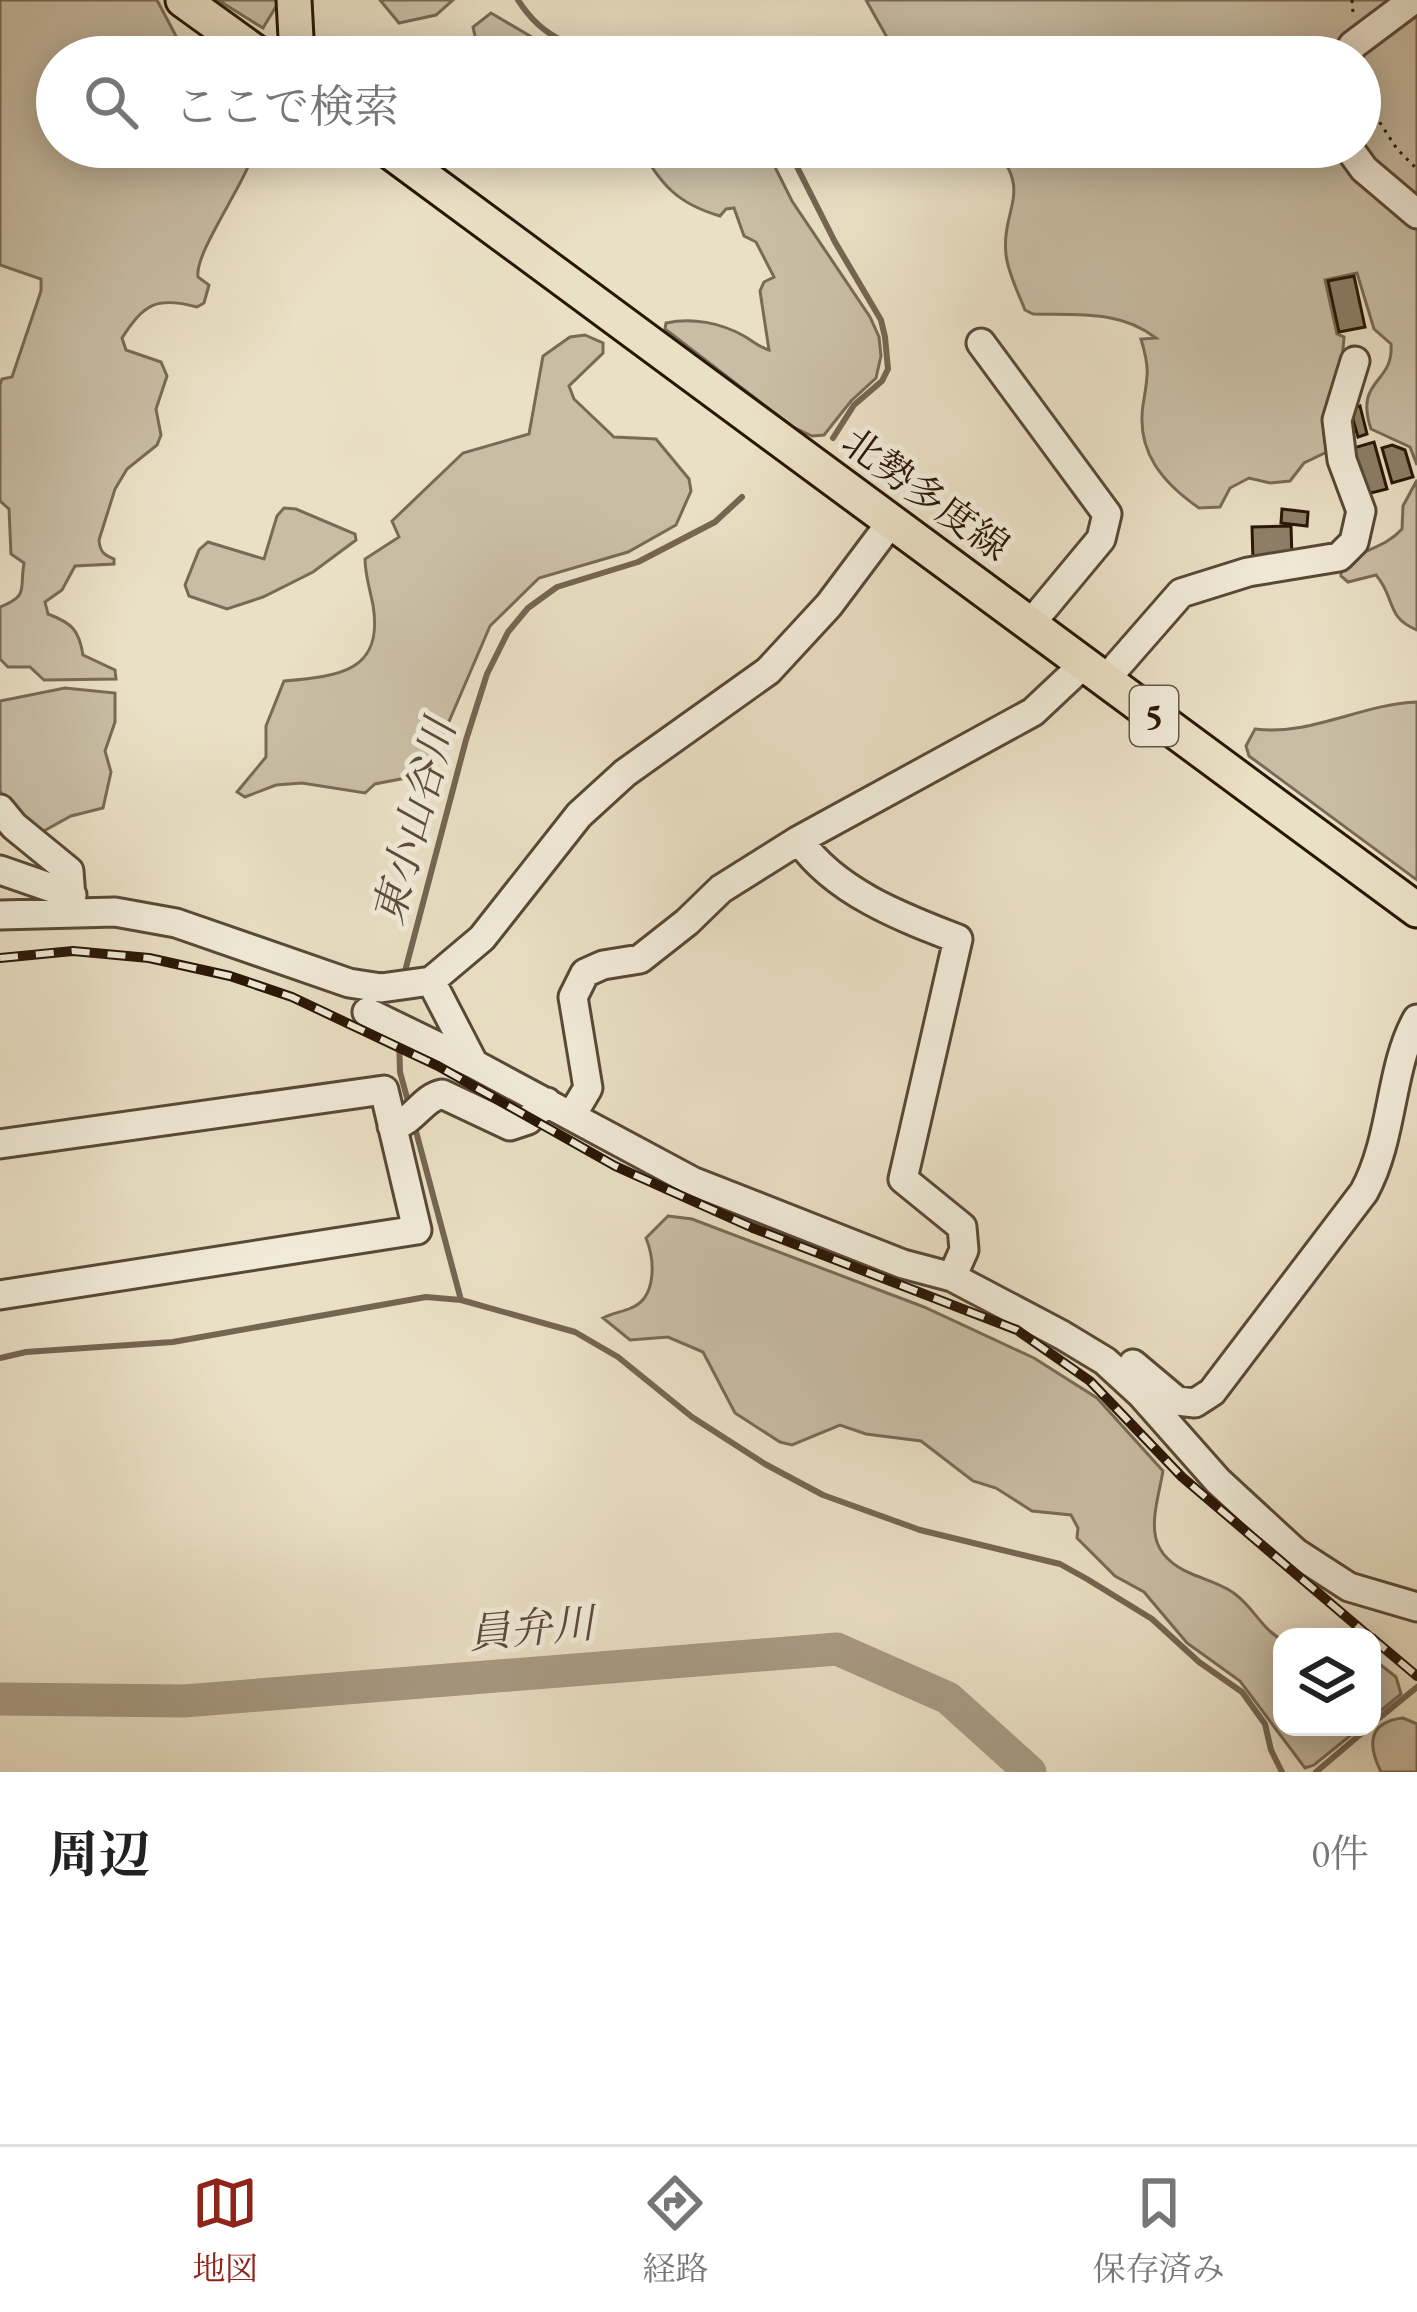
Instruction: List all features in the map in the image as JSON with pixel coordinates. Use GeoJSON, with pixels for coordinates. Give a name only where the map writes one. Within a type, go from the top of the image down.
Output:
{"type":"FeatureCollection","features":[{"type":"Feature","properties":{"kind":"main road"},"geometry":{"type":"LineString","coordinates":[[183,0],[233,36]]}},
{"type":"Feature","properties":{"kind":"main road"},"geometry":{"type":"LineString","coordinates":[[294,0],[296,36]]}},
{"type":"Feature","properties":{"kind":"main road","name":"北勢多度線"},"geometry":{"type":"LineString","coordinates":[[413,168],[1417,910]]}},
{"type":"Feature","properties":{"kind":"street"},"geometry":{"type":"LineString","coordinates":[[1365,36],[1413,0]]}},
{"type":"Feature","properties":{"kind":"street"},"geometry":{"type":"LineString","coordinates":[[1363,168],[1417,214]]}},
{"type":"Feature","properties":{"kind":"street"},"geometry":{"type":"LineString","coordinates":[[981,343],[1107,514],[1101,539],[1032,622]]}},
{"type":"Feature","properties":{"kind":"street"},"geometry":{"type":"LineString","coordinates":[[404,1121],[432,1096],[442,1094],[509,1126],[559,1109],[588,1088],[573,997],[585,974],[603,965],[640,959],[721,889],[799,840],[1033,712],[1094,672],[1181,592],[1248,572],[1339,557],[1354,542],[1361,511],[1342,460],[1337,420],[1355,361]]}},
{"type":"Feature","properties":{"kind":"street"},"geometry":{"type":"LineString","coordinates":[[385,1013],[482,938],[580,815],[626,773],[768,671],[829,604],[892,521]]}},
{"type":"Feature","properties":{"kind":"street"},"geometry":{"type":"LineString","coordinates":[[0,808],[14,826],[69,871],[72,903]]}},
{"type":"Feature","properties":{"kind":"street"},"geometry":{"type":"LineString","coordinates":[[799,840],[815,864],[850,890],[958,939],[903,1179],[962,1227],[964,1250],[952,1277]]}},
{"type":"Feature","properties":{"kind":"street"},"geometry":{"type":"LineString","coordinates":[[0,870],[72,903],[176,923],[350,983],[385,1013],[692,1181],[903,1264],[952,1277],[1105,1361],[1218,1481],[1295,1552],[1349,1587],[1417,1607]]}},
{"type":"Feature","properties":{"kind":"street"},"geometry":{"type":"LineString","coordinates":[[0,915],[72,903]]}},
{"type":"Feature","properties":{"kind":"street"},"geometry":{"type":"LineString","coordinates":[[423,982],[474,1064]]}},
{"type":"Feature","properties":{"kind":"street"},"geometry":{"type":"LineString","coordinates":[[1105,1361],[1113,1354],[1125,1357],[1177,1401],[1195,1403],[1212,1392],[1364,1192],[1380,1162],[1417,1019]]}},
{"type":"Feature","properties":{"kind":"street"},"geometry":{"type":"LineString","coordinates":[[0,1144],[384,1090],[404,1121],[417,1230],[0,1295]]}},
{"type":"Feature","properties":{"kind":"path"},"geometry":{"type":"LineString","coordinates":[[1381,124],[1417,169]]}},
{"type":"Feature","properties":{"kind":"shaded area"},"geometry":{"type":"Polygon","coordinates":[[[0,0],[157,0],[176,36],[36,36],[36,168],[248,168],[199,266],[198,277],[209,285],[204,303],[152,306],[122,338],[126,350],[161,362],[167,376],[156,409],[161,435],[157,445],[127,469],[115,489],[99,540],[114,564],[75,566],[62,590],[45,602],[48,614],[73,628],[83,655],[115,670],[116,679],[44,680],[30,667],[8,667],[0,659],[0,607],[19,595],[24,563],[11,554],[9,509],[0,501],[0,385],[2,379],[12,377],[41,279],[0,265],[0,0]]]}},
{"type":"Feature","properties":{"kind":"shaded area"},"geometry":{"type":"Polygon","coordinates":[[[218,0],[280,0],[263,28],[218,0]]]}},
{"type":"Feature","properties":{"kind":"shaded area"},"geometry":{"type":"Polygon","coordinates":[[[380,0],[453,0],[436,15],[399,23],[380,0]]]}},
{"type":"Feature","properties":{"kind":"shaded area"},"geometry":{"type":"Polygon","coordinates":[[[866,0],[1417,0],[1417,465],[1410,447],[1371,429],[1367,400],[1387,367],[1391,344],[1374,329],[1357,273],[1325,280],[1337,334],[1344,337],[1335,448],[1304,463],[1290,481],[1249,478],[1230,488],[1220,507],[1199,508],[1164,477],[1144,437],[1147,372],[1141,339],[1156,338],[1113,318],[1025,310],[1006,255],[1014,189],[1008,168],[1381,168],[1381,36],[886,36],[866,0]]]}},
{"type":"Feature","properties":{"kind":"shaded area"},"geometry":{"type":"Polygon","coordinates":[[[491,13],[530,36],[475,36],[473,27],[491,13]]]}},
{"type":"Feature","properties":{"kind":"shaded area"},"geometry":{"type":"Polygon","coordinates":[[[653,168],[776,168],[879,337],[876,378],[824,435],[812,436],[793,427],[665,329],[666,323],[676,321],[706,322],[769,350],[760,291],[774,277],[756,242],[744,236],[734,208],[720,216],[705,211],[663,182],[653,168]]]}},
{"type":"Feature","properties":{"kind":"shaded area"},"geometry":{"type":"Polygon","coordinates":[[[585,335],[603,343],[603,353],[569,386],[574,399],[614,437],[656,439],[689,479],[691,491],[676,525],[628,552],[539,578],[490,626],[429,768],[416,776],[375,784],[365,793],[302,783],[276,785],[245,797],[237,792],[266,757],[266,726],[284,681],[339,672],[364,657],[375,627],[365,559],[399,537],[392,521],[463,453],[529,434],[543,356],[570,337],[585,335]]]}},
{"type":"Feature","properties":{"kind":"shaded area"},"geometry":{"type":"Polygon","coordinates":[[[1417,480],[1417,630],[1395,613],[1376,575],[1348,582],[1341,568],[1402,529],[1403,506],[1417,480]]]}},
{"type":"Feature","properties":{"kind":"shaded area"},"geometry":{"type":"Polygon","coordinates":[[[284,508],[355,534],[356,540],[313,572],[263,597],[227,609],[189,596],[185,585],[199,550],[208,542],[264,559],[284,508]]]}},
{"type":"Feature","properties":{"kind":"shaded area"},"geometry":{"type":"Polygon","coordinates":[[[65,688],[115,693],[115,722],[105,751],[111,772],[103,808],[71,816],[42,832],[6,805],[0,790],[0,701],[65,688]]]}},
{"type":"Feature","properties":{"kind":"shaded area"},"geometry":{"type":"Polygon","coordinates":[[[1417,702],[1417,880],[1249,756],[1246,746],[1255,729],[1296,728],[1417,702]]]}},
{"type":"Feature","properties":{"kind":"shaded area"},"geometry":{"type":"Polygon","coordinates":[[[668,1216],[692,1219],[924,1307],[1034,1358],[1097,1398],[1163,1471],[1155,1531],[1164,1555],[1235,1594],[1273,1634],[1273,1725],[1240,1681],[1187,1643],[1144,1592],[1115,1576],[1077,1538],[1071,1515],[1032,1511],[996,1488],[973,1481],[921,1441],[866,1434],[840,1425],[792,1445],[780,1442],[735,1413],[703,1352],[668,1337],[630,1340],[603,1318],[631,1308],[646,1296],[652,1267],[646,1238],[668,1216]]]}},
{"type":"Feature","properties":{"kind":"shaded area"},"geometry":{"type":"Polygon","coordinates":[[[1381,1665],[1396,1677],[1401,1694],[1381,1711],[1381,1665]]]}},
{"type":"Feature","properties":{"kind":"shaded area"},"geometry":{"type":"Polygon","coordinates":[[[1403,1718],[1417,1724],[1417,1772],[1381,1772],[1374,1737],[1381,1736],[1381,1726],[1403,1718]]]}},
{"type":"Feature","properties":{"kind":"shaded area"},"geometry":{"type":"Polygon","coordinates":[[[1281,1736],[1350,1736],[1314,1765],[1305,1768],[1281,1736]]]}},
{"type":"Feature","properties":{"kind":"building"},"geometry":{"type":"Polygon","coordinates":[[[1354,276],[1365,327],[1339,332],[1328,281],[1354,276]]]}},
{"type":"Feature","properties":{"kind":"building"},"geometry":{"type":"Polygon","coordinates":[[[1360,406],[1367,434],[1358,437],[1350,409],[1360,406]]]}},
{"type":"Feature","properties":{"kind":"building"},"geometry":{"type":"Polygon","coordinates":[[[1374,442],[1387,489],[1363,495],[1350,449],[1374,442]]]}},
{"type":"Feature","properties":{"kind":"building"},"geometry":{"type":"Polygon","coordinates":[[[1392,445],[1405,450],[1413,477],[1392,483],[1382,448],[1392,445]]]}},
{"type":"Feature","properties":{"kind":"building"},"geometry":{"type":"Polygon","coordinates":[[[1282,509],[1308,512],[1307,526],[1281,523],[1282,509]]]}},
{"type":"Feature","properties":{"kind":"building"},"geometry":{"type":"Polygon","coordinates":[[[1291,526],[1292,559],[1253,560],[1252,527],[1291,526]]]}},
{"type":"Feature","properties":{"kind":"waterway","name":"東小山谷川"},"geometry":{"type":"LineString","coordinates":[[518,0],[554,36]]}},
{"type":"Feature","properties":{"kind":"waterway","name":"東小山谷川"},"geometry":{"type":"LineString","coordinates":[[798,168],[881,320],[885,337],[888,369],[882,381],[854,405],[833,438]]}},
{"type":"Feature","properties":{"kind":"waterway","name":"東小山谷川"},"geometry":{"type":"LineString","coordinates":[[404,975],[466,740],[487,674],[508,632],[528,608],[557,587],[638,562],[715,522],[742,497]]}},
{"type":"Feature","properties":{"kind":"waterway","name":"東小山谷川"},"geometry":{"type":"LineString","coordinates":[[399,1036],[400,1072],[409,1105]]}},
{"type":"Feature","properties":{"kind":"waterway","name":"東小山谷川"},"geometry":{"type":"LineString","coordinates":[[414,1124],[461,1300]]}},
{"type":"Feature","properties":{"kind":"waterway"},"geometry":{"type":"LineString","coordinates":[[0,1358],[173,1342],[426,1297],[461,1300],[575,1332],[618,1357],[692,1417],[823,1495],[920,1530],[1060,1564],[1152,1619],[1199,1662],[1242,1692],[1265,1724],[1282,1772]]}},
{"type":"Feature","properties":{"kind":"waterway","name":"員弁川"},"geometry":{"type":"LineString","coordinates":[[0,1699],[184,1701],[837,1649],[948,1698],[1030,1772]]}},
{"type":"Feature","properties":{"kind":"waterway","name":"東小山谷川"},"geometry":{"type":"LineString","coordinates":[[1381,1717],[1417,1687]]}},
{"type":"Feature","properties":{"kind":"waterway","name":"東小山谷川"},"geometry":{"type":"LineString","coordinates":[[1316,1772],[1358,1736]]}},
{"type":"Feature","properties":{"kind":"railway"},"geometry":{"type":"LineString","coordinates":[[0,958],[73,951],[149,958],[230,976],[292,997],[438,1066],[615,1166],[753,1228],[1017,1330],[1090,1381],[1182,1477],[1359,1628]]}},
{"type":"Feature","properties":{"kind":"railway"},"geometry":{"type":"LineString","coordinates":[[1381,1646],[1417,1676]]}}]}
